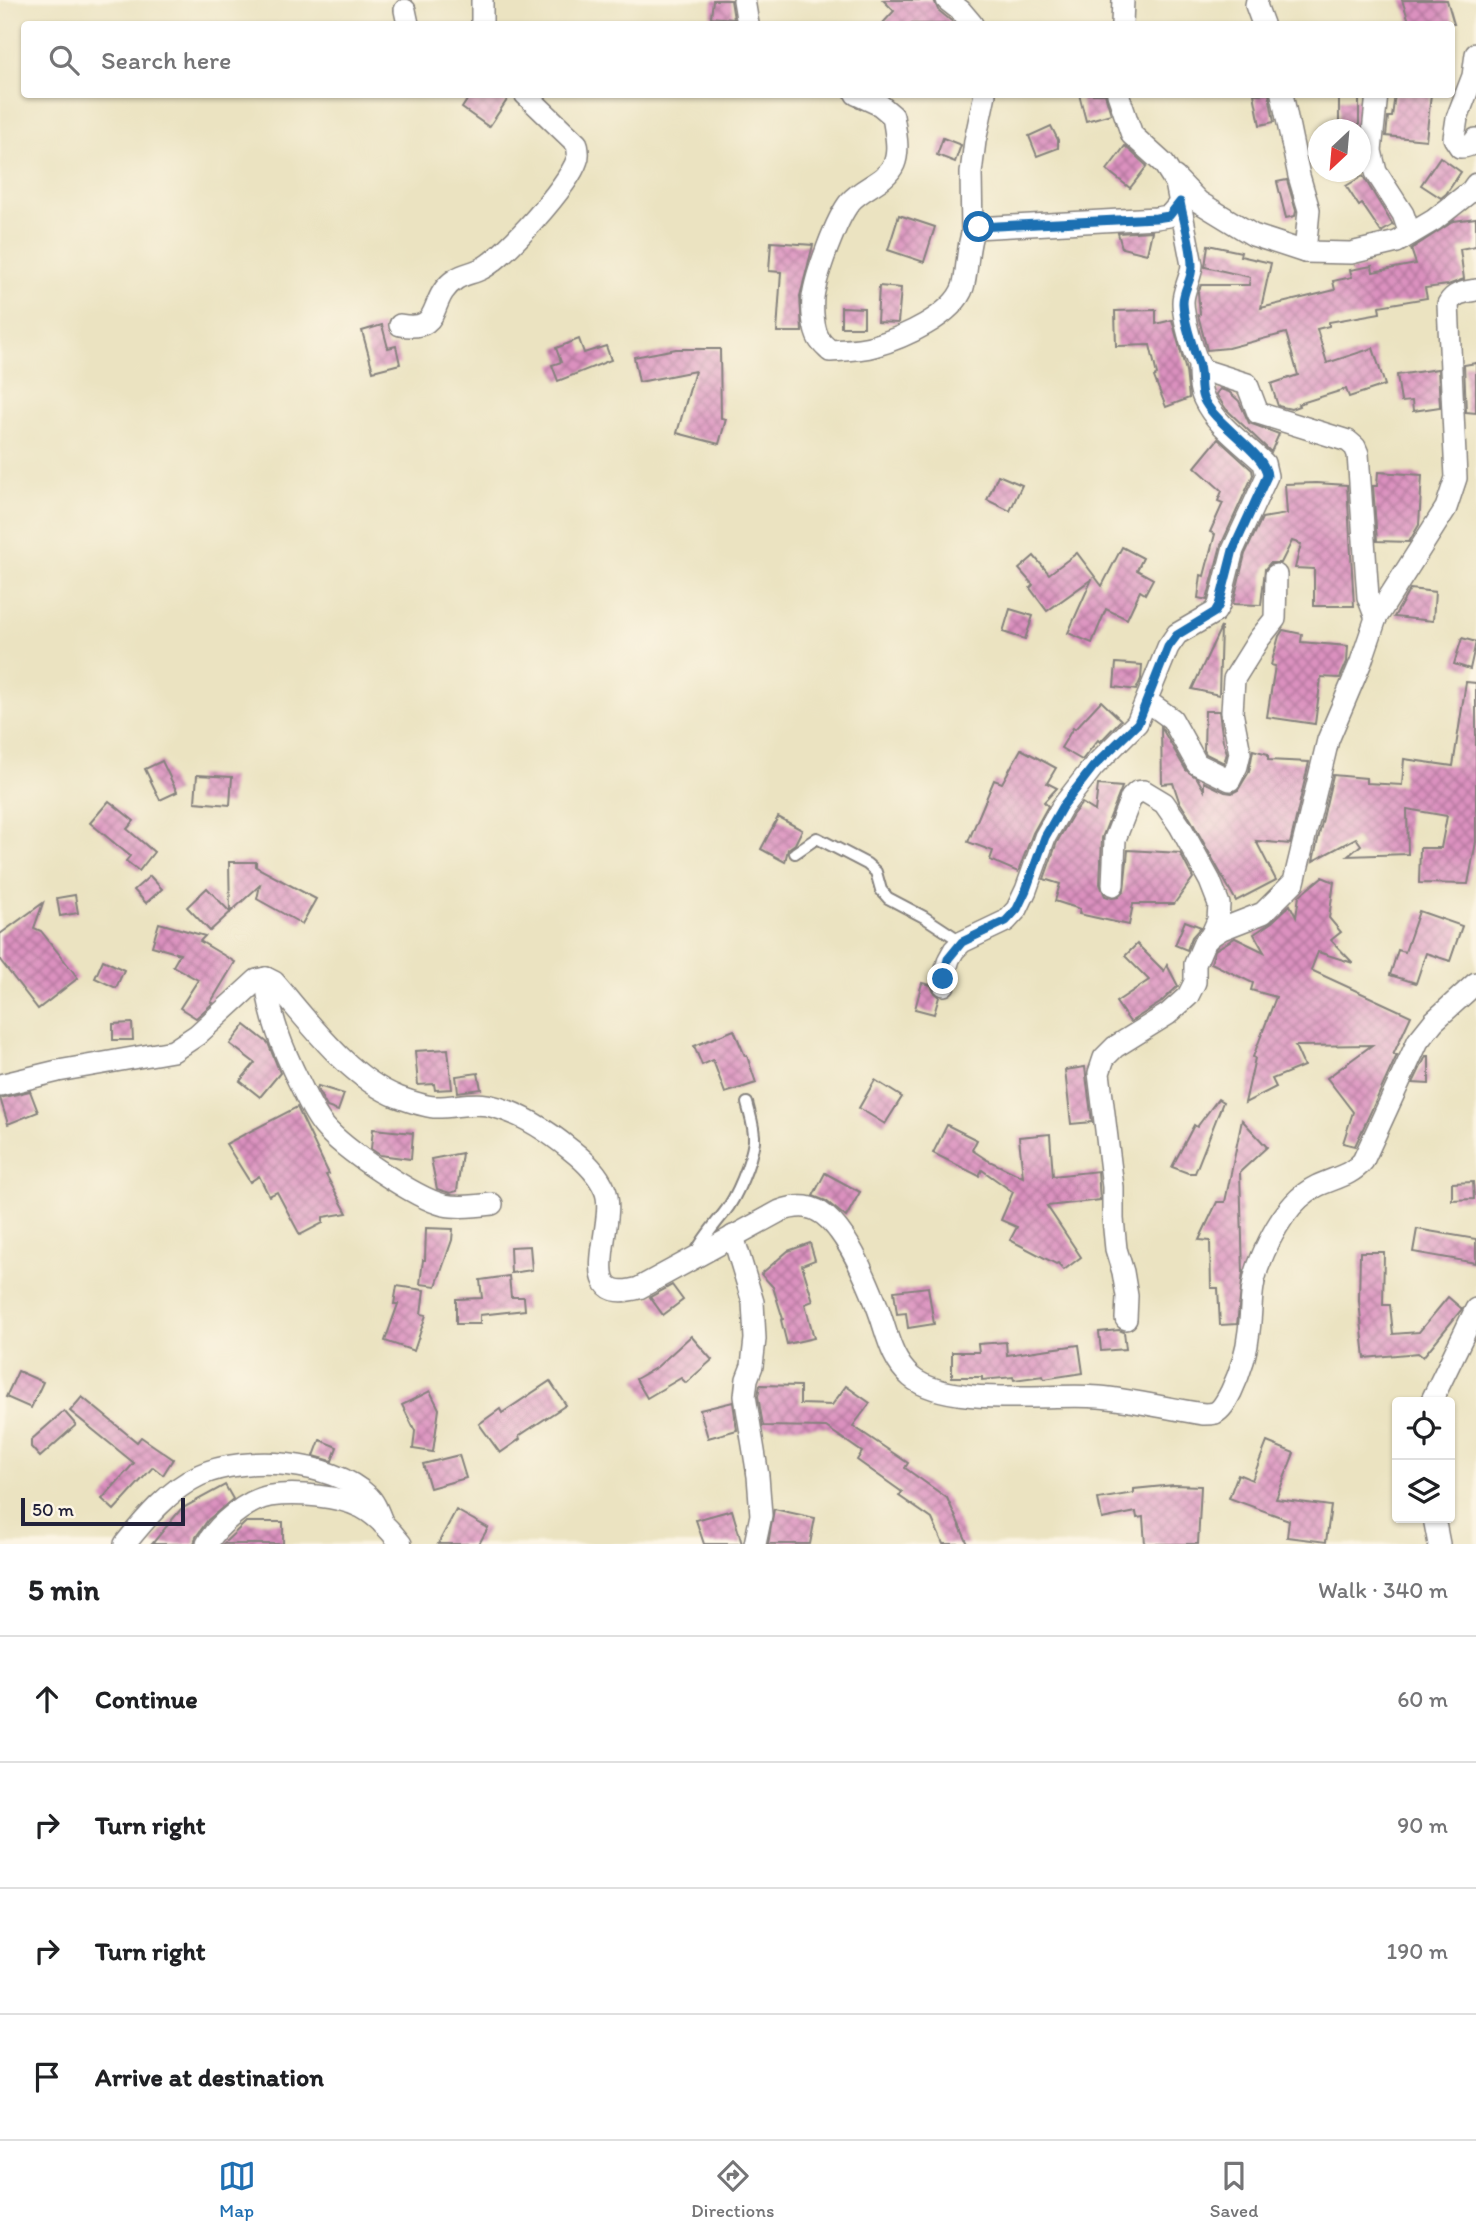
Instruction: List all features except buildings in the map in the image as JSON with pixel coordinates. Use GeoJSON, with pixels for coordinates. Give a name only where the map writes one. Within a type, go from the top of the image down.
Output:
{"type":"FeatureCollection","features":[{"type":"Feature","properties":{"kind":"street"},"geometry":{"type":"LineString","coordinates":[[482,0],[482,21]]}},
{"type":"Feature","properties":{"kind":"street"},"geometry":{"type":"LineString","coordinates":[[744,0],[748,21]]}},
{"type":"Feature","properties":{"kind":"street"},"geometry":{"type":"LineString","coordinates":[[947,0],[961,10],[970,21]]}},
{"type":"Feature","properties":{"kind":"street"},"geometry":{"type":"LineString","coordinates":[[1122,21],[1123,0]]}},
{"type":"Feature","properties":{"kind":"street"},"geometry":{"type":"LineString","coordinates":[[1257,0],[1256,5],[1262,21]]}},
{"type":"Feature","properties":{"kind":"street"},"geometry":{"type":"LineString","coordinates":[[1476,54],[1474,76],[1457,118],[1454,138],[1460,146],[1465,147],[1476,139]]}},
{"type":"Feature","properties":{"kind":"street"},"geometry":{"type":"LineString","coordinates":[[400,325],[422,326],[428,322],[443,291],[455,280],[482,269],[502,253],[548,206],[572,172],[578,158],[578,144],[529,98]]}},
{"type":"Feature","properties":{"kind":"street"},"geometry":{"type":"LineString","coordinates":[[865,98],[880,105],[893,116],[896,160],[890,173],[851,201],[837,224],[813,297],[819,340],[830,351],[865,348],[900,336],[937,317],[955,303],[963,288],[969,259],[972,232],[971,173],[984,98]]}},
{"type":"Feature","properties":{"kind":"street"},"geometry":{"type":"LineString","coordinates":[[944,985],[948,959],[962,942],[999,925],[1017,909],[1045,837],[1062,807],[1093,767],[1138,723],[1168,647],[1177,635],[1215,612],[1233,550],[1267,476],[1264,463],[1216,418],[1204,399],[1183,302],[1192,265],[1176,183],[1164,163],[1132,135],[1119,98]]}},
{"type":"Feature","properties":{"kind":"street"},"geometry":{"type":"LineString","coordinates":[[1283,98],[1296,166],[1309,211],[1305,252]]}},
{"type":"Feature","properties":{"kind":"street"},"geometry":{"type":"LineString","coordinates":[[1377,98],[1371,151],[1377,172],[1403,214],[1410,234]]}},
{"type":"Feature","properties":{"kind":"street"},"geometry":{"type":"LineString","coordinates":[[1171,173],[1199,202],[1253,234],[1305,252],[1351,253],[1397,242],[1434,220],[1476,184]]}},
{"type":"Feature","properties":{"kind":"street"},"geometry":{"type":"LineString","coordinates":[[972,232],[979,227],[1156,218],[1169,216],[1180,202]]}},
{"type":"Feature","properties":{"kind":"street"},"geometry":{"type":"LineString","coordinates":[[1211,936],[1264,913],[1294,882],[1328,740],[1361,662],[1376,618],[1446,508],[1452,493],[1456,478],[1448,304],[1457,294],[1476,290]]}},
{"type":"Feature","properties":{"kind":"street"},"geometry":{"type":"LineString","coordinates":[[1199,366],[1203,370],[1247,384],[1258,413],[1348,441],[1355,447],[1358,454],[1368,597],[1376,618]]}},
{"type":"Feature","properties":{"kind":"street"},"geometry":{"type":"LineString","coordinates":[[1147,701],[1172,719],[1197,764],[1230,780],[1240,753],[1232,712],[1234,678],[1275,619],[1276,575]]}},
{"type":"Feature","properties":{"kind":"street"},"geometry":{"type":"LineString","coordinates":[[1113,885],[1115,839],[1130,798],[1137,792],[1144,791],[1164,803],[1180,826],[1210,881],[1219,904],[1218,920],[1199,953],[1195,964],[1195,982],[1188,996],[1168,1014],[1115,1047],[1104,1058],[1099,1073],[1113,1187],[1116,1249],[1127,1296],[1126,1319]]}},
{"type":"Feature","properties":{"kind":"street"},"geometry":{"type":"LineString","coordinates":[[0,1085],[58,1071],[173,1051],[197,1035],[257,980],[266,978],[274,982],[325,1041],[361,1075],[396,1096],[432,1107],[486,1105],[521,1117],[561,1142],[589,1165],[606,1191],[608,1221],[601,1272],[604,1283],[612,1290],[625,1292],[639,1288],[780,1211],[792,1207],[807,1207],[829,1218],[844,1236],[878,1307],[889,1344],[902,1368],[924,1385],[949,1392],[988,1396],[1100,1397],[1204,1414],[1215,1413],[1225,1404],[1237,1380],[1249,1330],[1252,1289],[1258,1267],[1278,1226],[1302,1196],[1315,1187],[1356,1170],[1363,1161],[1418,1041],[1434,1021],[1476,983]]}},
{"type":"Feature","properties":{"kind":"street"},"geometry":{"type":"LineString","coordinates":[[266,978],[268,1002],[274,1024],[289,1061],[309,1102],[324,1125],[341,1143],[423,1196],[444,1205],[492,1204]]}},
{"type":"Feature","properties":{"kind":"street"},"geometry":{"type":"LineString","coordinates":[[733,1236],[753,1302],[755,1339],[745,1396],[761,1515],[755,1544]]}},
{"type":"Feature","properties":{"kind":"street"},"geometry":{"type":"LineString","coordinates":[[1433,1397],[1476,1309]]}},
{"type":"Feature","properties":{"kind":"street"},"geometry":{"type":"LineString","coordinates":[[125,1544],[140,1525],[177,1489],[200,1475],[234,1465],[290,1465],[321,1470],[347,1479],[371,1498],[383,1524]]}},
{"type":"Feature","properties":{"kind":"street"},"geometry":{"type":"LineString","coordinates":[[207,1544],[213,1533],[238,1511],[269,1496],[309,1496],[334,1499],[362,1507],[383,1524],[401,1544]]}},
{"type":"Feature","properties":{"kind":"street"},"geometry":{"type":"LineString","coordinates":[[1435,1523],[1438,1544]]}},
{"type":"Feature","properties":{"kind":"lane"},"geometry":{"type":"LineString","coordinates":[[795,853],[814,839],[820,838],[873,870],[881,890],[894,903],[924,917],[962,942]]}},
{"type":"Feature","properties":{"kind":"lane"},"geometry":{"type":"LineString","coordinates":[[694,1256],[730,1203],[746,1167],[754,1141],[747,1103]]}},
{"type":"Feature","properties":{"kind":"route"},"geometry":{"type":"LineString","coordinates":[[943,979],[948,959],[962,942],[1006,921],[1017,909],[1045,837],[1062,807],[1093,767],[1138,723],[1168,647],[1182,630],[1215,612],[1233,550],[1267,476],[1264,463],[1216,418],[1200,387],[1199,366],[1191,345],[1183,302],[1192,265],[1180,202],[1169,216],[1156,218],[979,227]]}}]}
